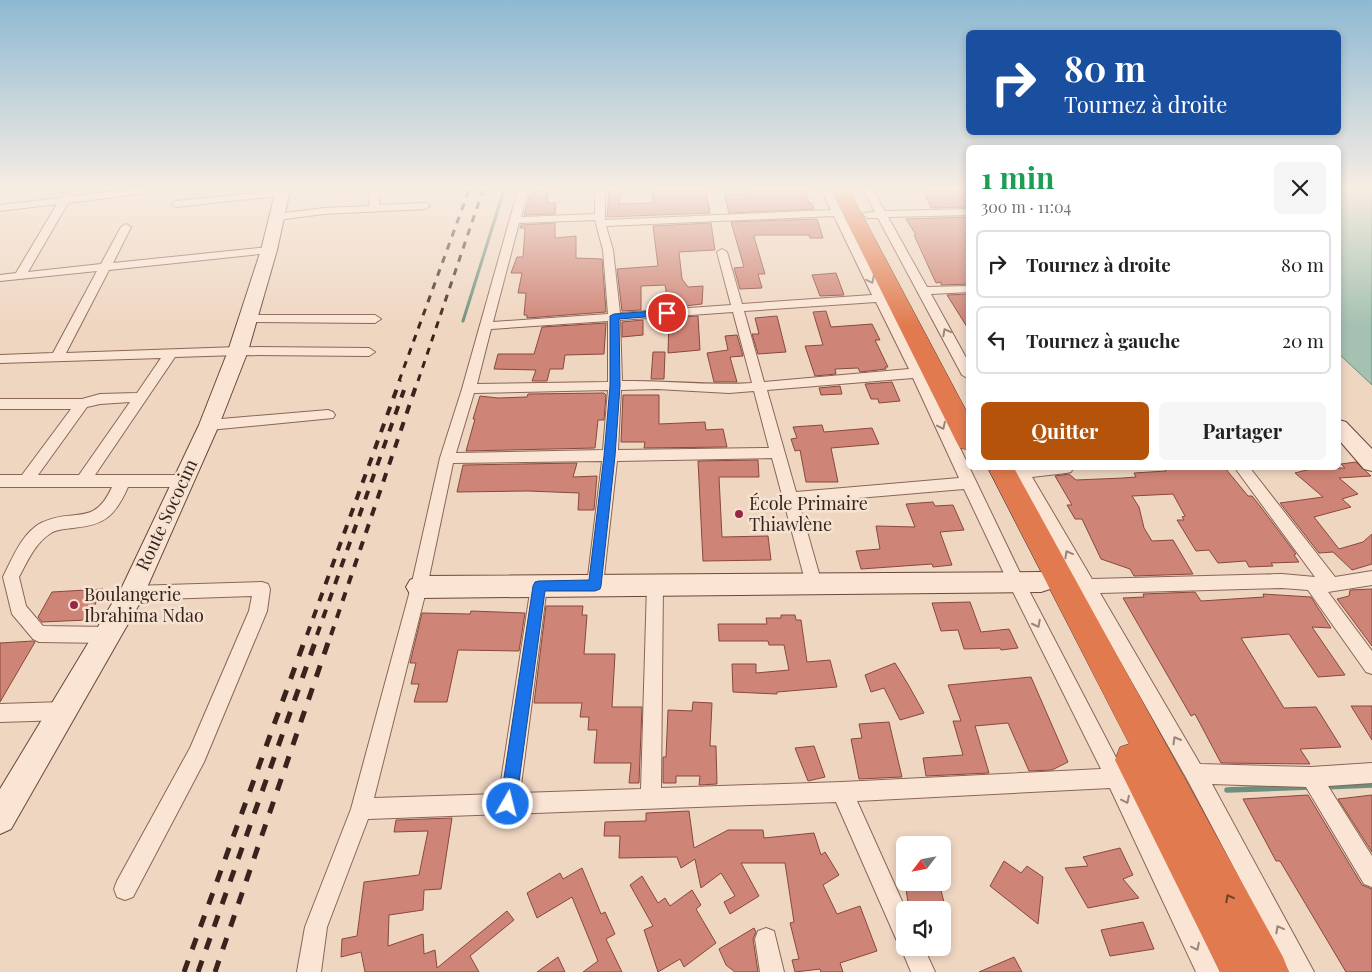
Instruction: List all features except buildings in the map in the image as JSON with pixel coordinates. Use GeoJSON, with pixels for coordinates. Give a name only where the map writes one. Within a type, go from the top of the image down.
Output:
{"type":"FeatureCollection","features":[{"type":"Feature","properties":{"kind":"highway"},"geometry":{"type":"LineString","coordinates":[[863,235],[966,435]]}},
{"type":"Feature","properties":{"kind":"highway"},"geometry":{"type":"LineString","coordinates":[[885,235],[966,400]]}},
{"type":"Feature","properties":{"kind":"highway"},"geometry":{"type":"LineString","coordinates":[[1015,470],[1268,972]]}},
{"type":"Feature","properties":{"kind":"highway"},"geometry":{"type":"LineString","coordinates":[[975,475],[1028,581],[1242,972]]}},
{"type":"Feature","properties":{"kind":"street"},"geometry":{"type":"LineString","coordinates":[[20,276],[44,235]]}},
{"type":"Feature","properties":{"kind":"street"},"geometry":{"type":"LineString","coordinates":[[57,357],[121,235]]}},
{"type":"Feature","properties":{"kind":"street","name":"Route Sococim"},"geometry":{"type":"LineString","coordinates":[[0,818],[132,593],[209,425],[238,352],[273,235]]}},
{"type":"Feature","properties":{"kind":"street"},"geometry":{"type":"LineString","coordinates":[[309,972],[316,927],[361,809],[418,587],[447,458],[469,389],[511,235]]}},
{"type":"Feature","properties":{"kind":"street"},"geometry":{"type":"LineString","coordinates":[[595,586],[610,456],[615,386],[614,316],[608,250],[604,235]]}},
{"type":"Feature","properties":{"kind":"street"},"geometry":{"type":"LineString","coordinates":[[848,235],[917,373],[966,459]]}},
{"type":"Feature","properties":{"kind":"street"},"geometry":{"type":"LineString","coordinates":[[888,235],[924,291],[966,368]]}},
{"type":"Feature","properties":{"kind":"street"},"geometry":{"type":"LineString","coordinates":[[0,278],[269,250]]}},
{"type":"Feature","properties":{"kind":"street"},"geometry":{"type":"LineString","coordinates":[[722,252],[814,584]]}},
{"type":"Feature","properties":{"kind":"street"},"geometry":{"type":"LineString","coordinates":[[924,291],[966,289]]}},
{"type":"Feature","properties":{"kind":"street"},"geometry":{"type":"LineString","coordinates":[[485,326],[880,298]]}},
{"type":"Feature","properties":{"kind":"street"},"geometry":{"type":"LineString","coordinates":[[248,319],[375,319]]}},
{"type":"Feature","properties":{"kind":"street"},"geometry":{"type":"LineString","coordinates":[[0,359],[172,353],[369,352]]}},
{"type":"Feature","properties":{"kind":"street"},"geometry":{"type":"LineString","coordinates":[[83,481],[172,353]]}},
{"type":"Feature","properties":{"kind":"street"},"geometry":{"type":"LineString","coordinates":[[469,389],[666,385],[708,389],[759,387],[917,373]]}},
{"type":"Feature","properties":{"kind":"street"},"geometry":{"type":"LineString","coordinates":[[0,404],[82,404],[100,399],[141,397]]}},
{"type":"Feature","properties":{"kind":"street"},"geometry":{"type":"LineString","coordinates":[[26,481],[82,404]]}},
{"type":"Feature","properties":{"kind":"street"},"geometry":{"type":"LineString","coordinates":[[209,425],[328,415]]}},
{"type":"Feature","properties":{"kind":"street"},"geometry":{"type":"LineString","coordinates":[[1342,433],[1372,463]]}},
{"type":"Feature","properties":{"kind":"street"},"geometry":{"type":"LineString","coordinates":[[447,458],[778,453]]}},
{"type":"Feature","properties":{"kind":"street"},"geometry":{"type":"LineString","coordinates":[[1015,470],[1086,586],[1195,774],[1302,972]]}},
{"type":"Feature","properties":{"kind":"street"},"geometry":{"type":"LineString","coordinates":[[1243,470],[1322,585],[1372,666]]}},
{"type":"Feature","properties":{"kind":"street"},"geometry":{"type":"LineString","coordinates":[[790,498],[975,475]]}},
{"type":"Feature","properties":{"kind":"street"},"geometry":{"type":"LineString","coordinates":[[0,480],[183,481]]}},
{"type":"Feature","properties":{"kind":"street"},"geometry":{"type":"LineString","coordinates":[[108,635],[39,634],[18,609],[5,577],[38,534],[56,524],[91,520],[108,510],[123,480]]}},
{"type":"Feature","properties":{"kind":"street"},"geometry":{"type":"LineString","coordinates":[[1086,586],[1282,581],[1322,585],[1372,578]]}},
{"type":"Feature","properties":{"kind":"street"},"geometry":{"type":"LineString","coordinates":[[418,587],[1028,581],[1116,778],[1208,972]]}},
{"type":"Feature","properties":{"kind":"street"},"geometry":{"type":"LineString","coordinates":[[651,798],[655,585]]}},
{"type":"Feature","properties":{"kind":"street"},"geometry":{"type":"LineString","coordinates":[[508,804],[539,586]]}},
{"type":"Feature","properties":{"kind":"street"},"geometry":{"type":"LineString","coordinates":[[125,889],[197,755],[258,611],[262,589],[132,593]]}},
{"type":"Feature","properties":{"kind":"street"},"geometry":{"type":"LineString","coordinates":[[0,713],[64,711]]}},
{"type":"Feature","properties":{"kind":"street"},"geometry":{"type":"LineString","coordinates":[[1195,774],[1316,784],[1372,773]]}},
{"type":"Feature","properties":{"kind":"street"},"geometry":{"type":"LineString","coordinates":[[361,809],[842,792],[1116,778]]}},
{"type":"Feature","properties":{"kind":"street"},"geometry":{"type":"LineString","coordinates":[[1316,784],[1372,876]]}},
{"type":"Feature","properties":{"kind":"street"},"geometry":{"type":"LineString","coordinates":[[842,792],[896,913]]}},
{"type":"Feature","properties":{"kind":"street"},"geometry":{"type":"LineString","coordinates":[[766,939],[772,972]]}},
{"type":"Feature","properties":{"kind":"street"},"geometry":{"type":"LineString","coordinates":[[916,956],[923,972]]}},
{"type":"Feature","properties":{"kind":"shaded area"},"geometry":{"type":"Polygon","coordinates":[[[1341,235],[1372,235],[1372,385],[1341,356],[1341,235]]]}},
{"type":"Feature","properties":{"kind":"waterway"},"geometry":{"type":"LineString","coordinates":[[463,321],[490,235]]}},
{"type":"Feature","properties":{"kind":"waterway"},"geometry":{"type":"LineString","coordinates":[[1323,787],[1372,785]]}},
{"type":"Feature","properties":{"kind":"waterway"},"geometry":{"type":"LineString","coordinates":[[1227,790],[1310,787]]}},
{"type":"Feature","properties":{"kind":"railway"},"geometry":{"type":"LineString","coordinates":[[399,381],[452,235]]}},
{"type":"Feature","properties":{"kind":"railway"},"geometry":{"type":"LineString","coordinates":[[418,381],[468,235]]}},
{"type":"Feature","properties":{"kind":"railway"},"geometry":{"type":"LineString","coordinates":[[307,635],[400,380]]}},
{"type":"Feature","properties":{"kind":"railway"},"geometry":{"type":"LineString","coordinates":[[331,635],[418,380]]}},
{"type":"Feature","properties":{"kind":"railway"},"geometry":{"type":"LineString","coordinates":[[317,635],[404,390]]}},
{"type":"Feature","properties":{"kind":"railway"},"geometry":{"type":"LineString","coordinates":[[184,972],[307,634]]}},
{"type":"Feature","properties":{"kind":"railway"},"geometry":{"type":"LineString","coordinates":[[198,972],[318,634]]}},
{"type":"Feature","properties":{"kind":"railway"},"geometry":{"type":"LineString","coordinates":[[215,972],[331,634]]}},
{"type":"Feature","properties":{"kind":"place","name":"École Primaire Thiawlène"},"geometry":{"type":"Point","coordinates":[739,514]}},
{"type":"Feature","properties":{"kind":"place","name":"Boulangerie Ibrahima Ndao"},"geometry":{"type":"Point","coordinates":[74,605]}},
{"type":"Feature","properties":{"kind":"route"},"geometry":{"type":"LineString","coordinates":[[508,804],[539,586],[595,586],[610,456],[615,386],[614,316],[667,313]]}}]}
